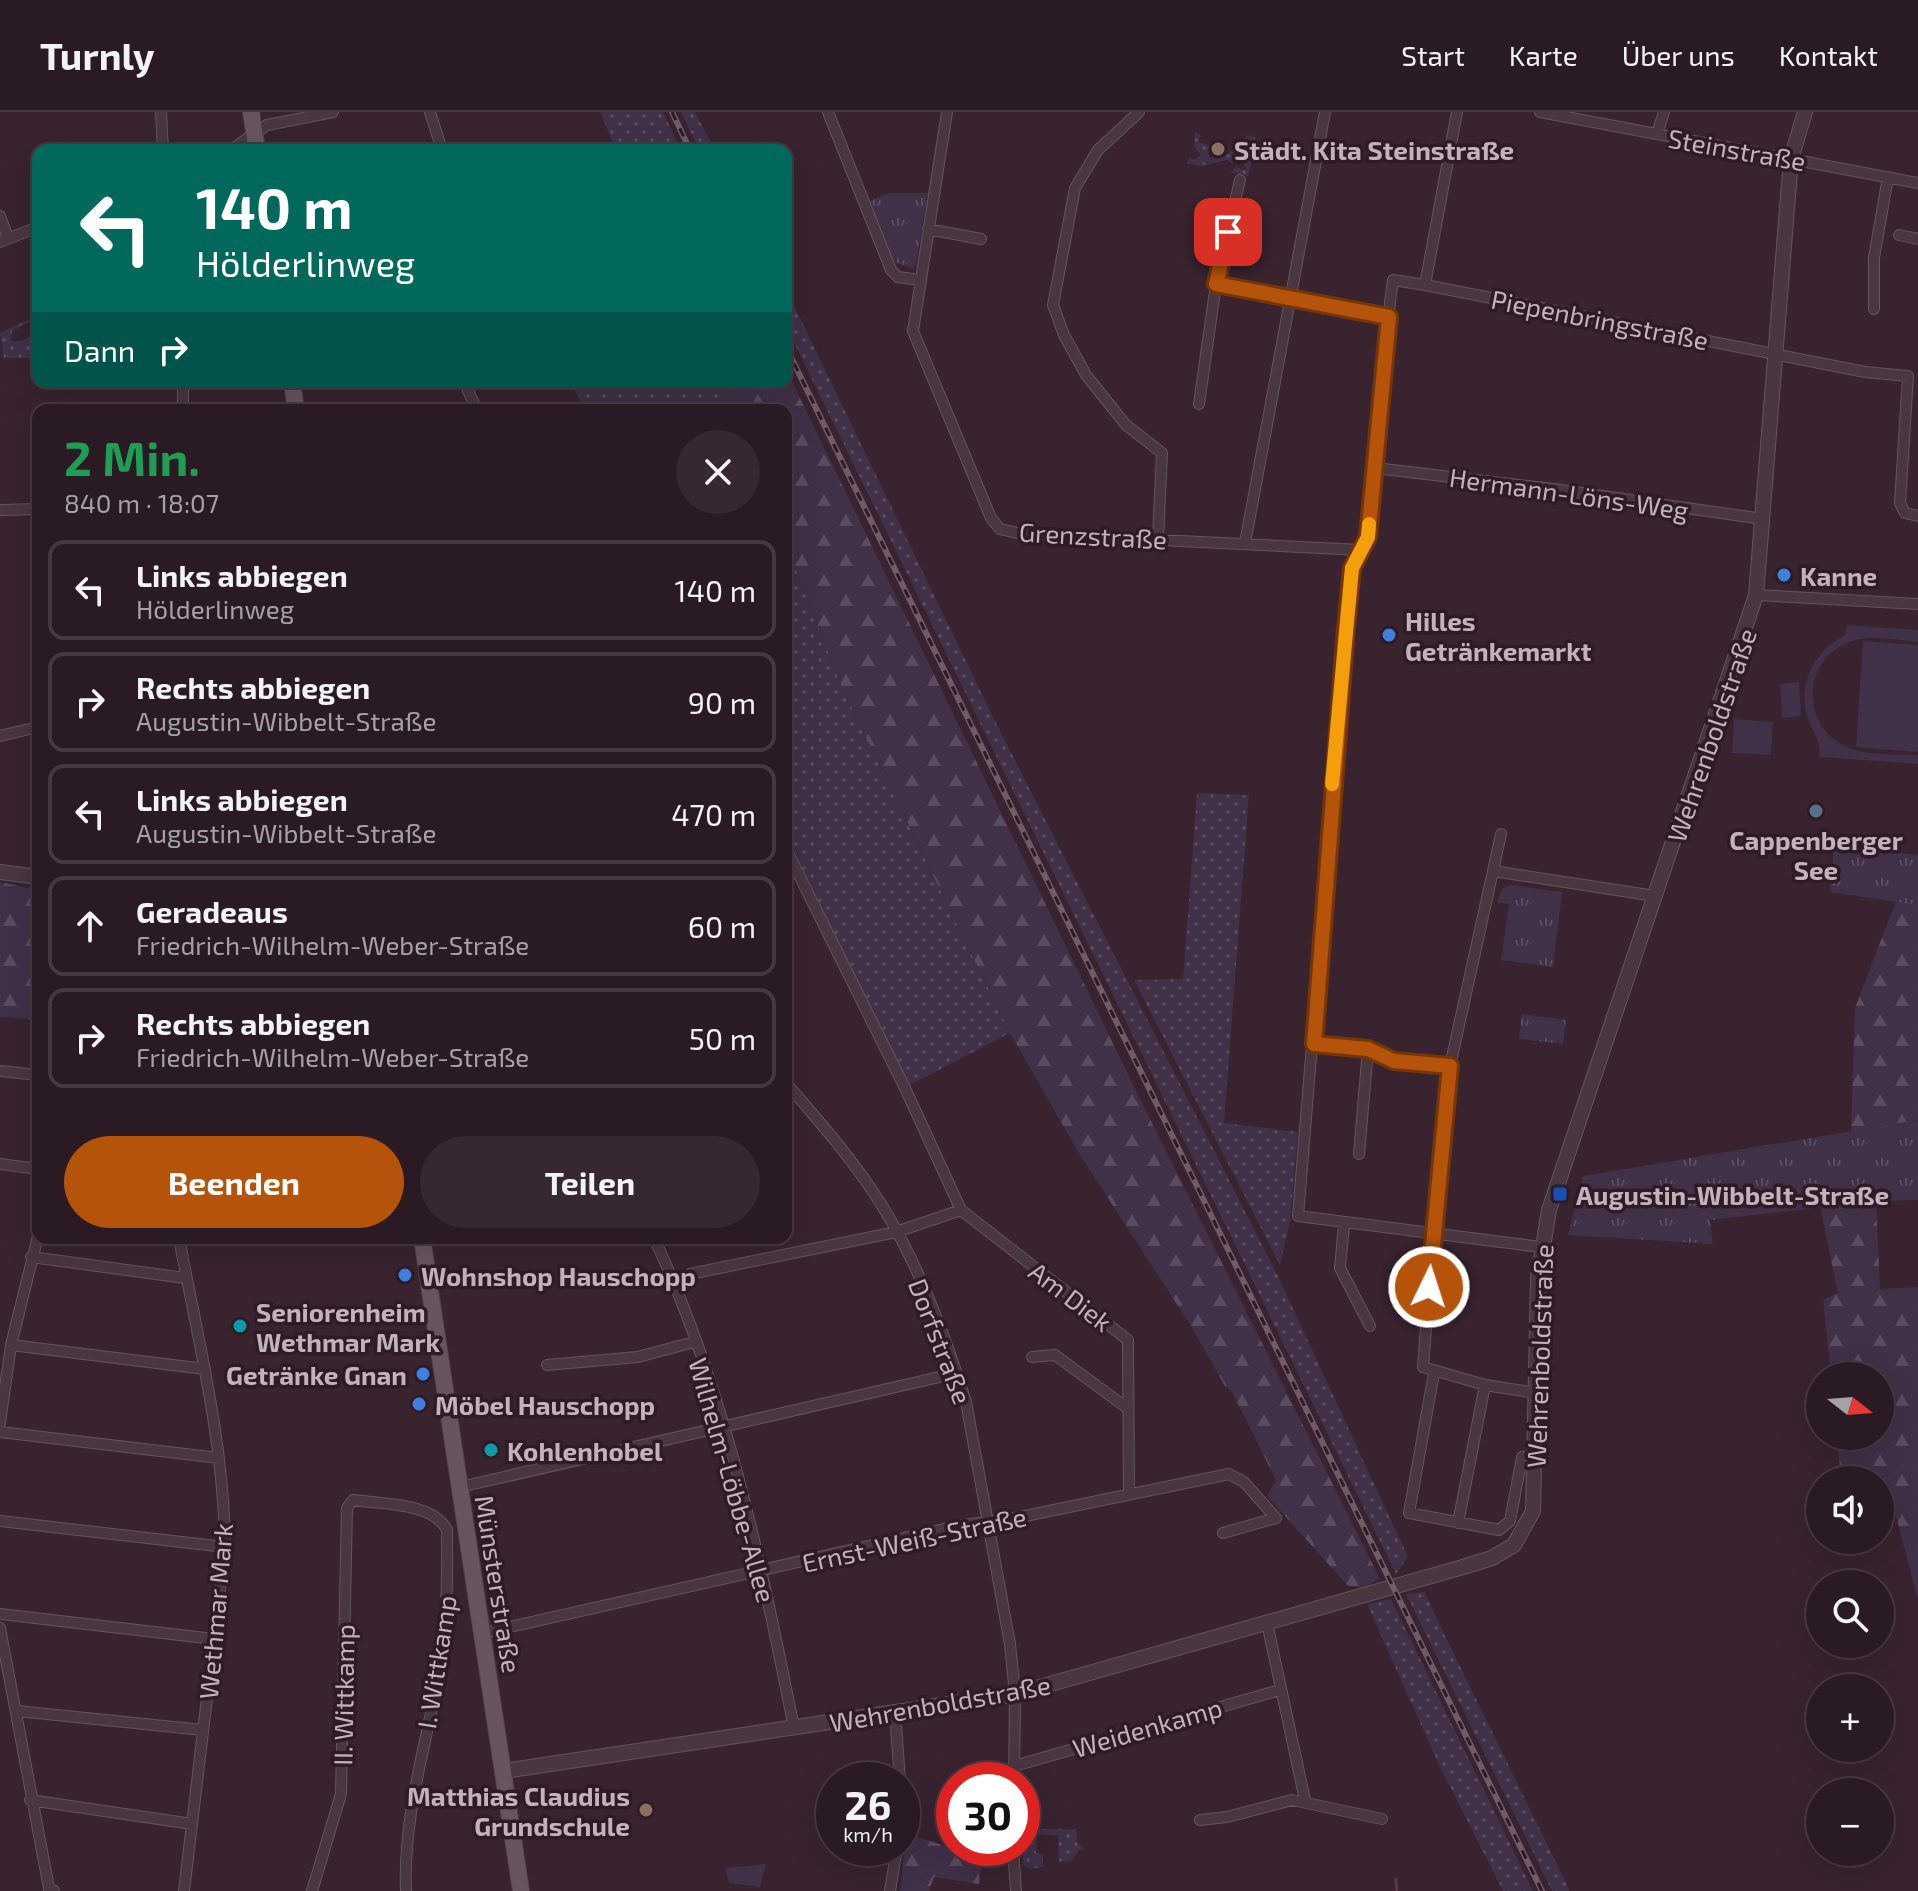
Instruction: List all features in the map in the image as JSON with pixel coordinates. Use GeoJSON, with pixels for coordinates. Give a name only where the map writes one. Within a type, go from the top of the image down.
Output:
{"type":"FeatureCollection","features":[{"type":"Feature","properties":{"kind":"main road"},"geometry":{"type":"LineString","coordinates":[[251,112],[256,142]]}},
{"type":"Feature","properties":{"kind":"main road","name":"Münsterstraße"},"geometry":{"type":"LineString","coordinates":[[423,1244],[521,1891]]}},
{"type":"Feature","properties":{"kind":"street"},"geometry":{"type":"LineString","coordinates":[[161,112],[163,144]]}},
{"type":"Feature","properties":{"kind":"street"},"geometry":{"type":"LineString","coordinates":[[256,142],[267,125],[333,112]]}},
{"type":"Feature","properties":{"kind":"street"},"geometry":{"type":"LineString","coordinates":[[430,112],[440,144]]}},
{"type":"Feature","properties":{"kind":"street"},"geometry":{"type":"LineString","coordinates":[[828,112],[891,270],[898,277],[920,280]]}},
{"type":"Feature","properties":{"kind":"street","name":"Grenzstraße"},"geometry":{"type":"LineString","coordinates":[[947,112],[913,321],[915,341],[991,518],[1000,529],[1361,550]]}},
{"type":"Feature","properties":{"kind":"street"},"geometry":{"type":"LineString","coordinates":[[1139,112],[1098,150],[1075,188],[1053,305],[1064,335],[1092,385],[1126,425],[1162,453],[1158,538]]}},
{"type":"Feature","properties":{"kind":"street"},"geometry":{"type":"LineString","coordinates":[[1245,543],[1325,112]]}},
{"type":"Feature","properties":{"kind":"street"},"geometry":{"type":"LineString","coordinates":[[1457,112],[1425,285],[1393,280],[1368,537],[1352,568],[1342,665],[1298,1216],[1541,1247]]}},
{"type":"Feature","properties":{"kind":"street","name":"Steinstraße"},"geometry":{"type":"LineString","coordinates":[[1540,112],[1918,183]]}},
{"type":"Feature","properties":{"kind":"street"},"geometry":{"type":"LineString","coordinates":[[1657,134],[1664,112]]}},
{"type":"Feature","properties":{"kind":"street","name":"Wehrenboldstraße"},"geometry":{"type":"LineString","coordinates":[[504,1771],[1015,1694],[1492,1558],[1514,1545],[1533,1511],[1541,1247],[1559,1177],[1756,595],[1791,159],[1805,112]]}},
{"type":"Feature","properties":{"kind":"street"},"geometry":{"type":"LineString","coordinates":[[1874,309],[1874,258],[1888,177]]}},
{"type":"Feature","properties":{"kind":"street"},"geometry":{"type":"LineString","coordinates":[[1199,404],[1216,284],[1240,180]]}},
{"type":"Feature","properties":{"kind":"street"},"geometry":{"type":"LineString","coordinates":[[0,216],[4,240],[32,229]]}},
{"type":"Feature","properties":{"kind":"street"},"geometry":{"type":"LineString","coordinates":[[928,229],[981,239]]}},
{"type":"Feature","properties":{"kind":"street"},"geometry":{"type":"LineString","coordinates":[[1899,235],[1918,239]]}},
{"type":"Feature","properties":{"kind":"street"},"geometry":{"type":"LineString","coordinates":[[1216,284],[1389,317]]}},
{"type":"Feature","properties":{"kind":"street","name":"Piepenbringstraße"},"geometry":{"type":"LineString","coordinates":[[1425,285],[1865,372],[1908,376],[1903,449]]}},
{"type":"Feature","properties":{"kind":"street"},"geometry":{"type":"LineString","coordinates":[[1918,451],[1903,449],[1900,503],[1905,513],[1918,516]]}},
{"type":"Feature","properties":{"kind":"street","name":"Hermann-Löns-Weg"},"geometry":{"type":"LineString","coordinates":[[1375,468],[1763,519]]}},
{"type":"Feature","properties":{"kind":"street"},"geometry":{"type":"LineString","coordinates":[[0,510],[32,509]]}},
{"type":"Feature","properties":{"kind":"street"},"geometry":{"type":"LineString","coordinates":[[1756,595],[1918,604]]}},
{"type":"Feature","properties":{"kind":"street"},"geometry":{"type":"LineString","coordinates":[[0,736],[32,728]]}},
{"type":"Feature","properties":{"kind":"street"},"geometry":{"type":"LineString","coordinates":[[1501,834],[1450,1066],[1423,1367],[1434,1373],[1485,1385],[1536,1393]]}},
{"type":"Feature","properties":{"kind":"street"},"geometry":{"type":"LineString","coordinates":[[690,1274],[896,1232],[961,1210],[905,1088],[792,861]]}},
{"type":"Feature","properties":{"kind":"street"},"geometry":{"type":"LineString","coordinates":[[1493,871],[1655,896]]}},
{"type":"Feature","properties":{"kind":"street"},"geometry":{"type":"LineString","coordinates":[[0,872],[32,876]]}},
{"type":"Feature","properties":{"kind":"street"},"geometry":{"type":"LineString","coordinates":[[1314,1044],[1368,1049],[1394,1061],[1450,1066]]}},
{"type":"Feature","properties":{"kind":"street"},"geometry":{"type":"LineString","coordinates":[[1359,1154],[1368,1049]]}},
{"type":"Feature","properties":{"kind":"street"},"geometry":{"type":"LineString","coordinates":[[0,1071],[32,1074]]}},
{"type":"Feature","properties":{"kind":"street","name":"Dorfstraße"},"geometry":{"type":"LineString","coordinates":[[792,1090],[857,1170],[896,1232],[957,1373],[966,1402],[1002,1596],[1015,1694],[1014,1762]]}},
{"type":"Feature","properties":{"kind":"street"},"geometry":{"type":"LineString","coordinates":[[0,1164],[32,1168]]}},
{"type":"Feature","properties":{"kind":"street","name":"Am Diek"},"geometry":{"type":"LineString","coordinates":[[961,1210],[1128,1340],[1129,1495]]}},
{"type":"Feature","properties":{"kind":"street"},"geometry":{"type":"LineString","coordinates":[[1344,1224],[1340,1268],[1370,1326]]}},
{"type":"Feature","properties":{"kind":"street"},"geometry":{"type":"LineString","coordinates":[[0,1423],[11,1345],[35,1244]]}},
{"type":"Feature","properties":{"kind":"street","name":"Wethmar Mark"},"geometry":{"type":"LineString","coordinates":[[180,1244],[219,1458],[225,1547],[184,1891]]}},
{"type":"Feature","properties":{"kind":"street","name":"Wilhelm-Löbbe-Allee"},"geometry":{"type":"LineString","coordinates":[[656,1244],[722,1426],[761,1571],[794,1728]]}},
{"type":"Feature","properties":{"kind":"street"},"geometry":{"type":"LineString","coordinates":[[31,1257],[185,1278]]}},
{"type":"Feature","properties":{"kind":"street"},"geometry":{"type":"LineString","coordinates":[[547,1365],[638,1357],[694,1342]]}},
{"type":"Feature","properties":{"kind":"street"},"geometry":{"type":"LineString","coordinates":[[11,1345],[205,1369]]}},
{"type":"Feature","properties":{"kind":"street"},"geometry":{"type":"LineString","coordinates":[[1032,1357],[1055,1355],[1127,1408]]}},
{"type":"Feature","properties":{"kind":"street"},"geometry":{"type":"LineString","coordinates":[[460,1487],[957,1373]]}},
{"type":"Feature","properties":{"kind":"street"},"geometry":{"type":"LineString","coordinates":[[1434,1373],[1409,1513],[1499,1530],[1510,1521],[1522,1457]]}},
{"type":"Feature","properties":{"kind":"street"},"geometry":{"type":"LineString","coordinates":[[1458,1523],[1485,1385]]}},
{"type":"Feature","properties":{"kind":"street"},"geometry":{"type":"LineString","coordinates":[[0,1432],[219,1458]]}},
{"type":"Feature","properties":{"kind":"street","name":"Ernst-Weiß-Straße"},"geometry":{"type":"LineString","coordinates":[[483,1633],[987,1521],[1229,1474],[1244,1482],[1276,1518],[1223,1533]]}},
{"type":"Feature","properties":{"kind":"street","name":"II. Wittkamp"},"geometry":{"type":"LineString","coordinates":[[312,1891],[341,1794],[347,1508],[350,1501],[356,1501]]}},
{"type":"Feature","properties":{"kind":"street","name":"I. Wittkamp"},"geometry":{"type":"LineString","coordinates":[[356,1501],[423,1511],[442,1521],[447,1530],[446,1627],[412,1794],[404,1847],[406,1891]]}},
{"type":"Feature","properties":{"kind":"street"},"geometry":{"type":"LineString","coordinates":[[0,1521],[225,1547]]}},
{"type":"Feature","properties":{"kind":"street"},"geometry":{"type":"LineString","coordinates":[[0,1614],[214,1639]]}},
{"type":"Feature","properties":{"kind":"street"},"geometry":{"type":"LineString","coordinates":[[1267,1623],[1305,1800]]}},
{"type":"Feature","properties":{"kind":"street"},"geometry":{"type":"LineString","coordinates":[[0,1628],[17,1711],[30,1800],[49,1888],[54,1891]]}},
{"type":"Feature","properties":{"kind":"street","name":"Weidenkamp"},"geometry":{"type":"LineString","coordinates":[[1028,1762],[1280,1690]]}},
{"type":"Feature","properties":{"kind":"street"},"geometry":{"type":"LineString","coordinates":[[17,1711],[203,1730]]}},
{"type":"Feature","properties":{"kind":"street"},"geometry":{"type":"LineString","coordinates":[[895,1713],[899,1762]]}},
{"type":"Feature","properties":{"kind":"street"},"geometry":{"type":"LineString","coordinates":[[30,1800],[192,1824]]}},
{"type":"Feature","properties":{"kind":"street"},"geometry":{"type":"LineString","coordinates":[[1200,1820],[1227,1817],[1292,1800],[1305,1800],[1382,1819]]}},
{"type":"Feature","properties":{"kind":"street"},"geometry":{"type":"LineString","coordinates":[[890,1891],[894,1866]]}},
{"type":"Feature","properties":{"kind":"street"},"geometry":{"type":"LineString","coordinates":[[1013,1866],[1013,1889]]}},
{"type":"Feature","properties":{"kind":"green space"},"geometry":{"type":"Polygon","coordinates":[[[600,112],[663,112],[678,144],[613,144],[600,112]]]}},
{"type":"Feature","properties":{"kind":"green space"},"geometry":{"type":"Polygon","coordinates":[[[681,112],[695,112],[712,144],[696,144],[681,112]]]}},
{"type":"Feature","properties":{"kind":"green space"},"geometry":{"type":"Polygon","coordinates":[[[1195,132],[1200,134],[1199,142],[1213,147],[1208,153],[1211,159],[1216,151],[1227,155],[1233,149],[1241,151],[1247,135],[1256,137],[1248,176],[1231,172],[1235,167],[1247,170],[1238,154],[1234,155],[1233,164],[1227,160],[1201,166],[1187,163],[1190,157],[1194,160],[1201,155],[1194,147],[1195,132]]]}},
{"type":"Feature","properties":{"kind":"green space"},"geometry":{"type":"Polygon","coordinates":[[[890,193],[928,193],[916,264],[912,269],[893,261],[867,202],[890,193]]]}},
{"type":"Feature","properties":{"kind":"green space"},"geometry":{"type":"Polygon","coordinates":[[[792,301],[995,721],[1277,1274],[1408,1557],[1396,1574],[792,338],[792,301]]]}},
{"type":"Feature","properties":{"kind":"green space"},"geometry":{"type":"Polygon","coordinates":[[[32,318],[32,325],[30,322],[12,331],[11,340],[25,340],[32,335],[32,358],[4,358],[0,333],[32,318]]]}},
{"type":"Feature","properties":{"kind":"green space"},"geometry":{"type":"Polygon","coordinates":[[[792,381],[1139,1097],[1380,1579],[1362,1587],[1347,1585],[1267,1496],[1276,1480],[1231,1390],[1225,1386],[1191,1326],[1080,1155],[1010,1033],[844,692],[792,559],[792,404],[732,404],[728,388],[792,388],[792,381]]]}},
{"type":"Feature","properties":{"kind":"green space"},"geometry":{"type":"Polygon","coordinates":[[[574,388],[728,388],[732,404],[581,404],[574,388]]]}},
{"type":"Feature","properties":{"kind":"green space"},"geometry":{"type":"Polygon","coordinates":[[[792,559],[844,692],[1010,1033],[908,1086],[792,847],[792,559]]]}},
{"type":"Feature","properties":{"kind":"green space"},"geometry":{"type":"Polygon","coordinates":[[[1847,625],[1918,630],[1918,642],[1862,639],[1845,644],[1831,653],[1815,680],[1815,710],[1821,724],[1831,737],[1845,746],[1871,753],[1918,755],[1918,764],[1819,757],[1818,742],[1805,709],[1806,683],[1816,660],[1845,635],[1847,625]]]}},
{"type":"Feature","properties":{"kind":"green space"},"geometry":{"type":"Polygon","coordinates":[[[1863,641],[1918,645],[1918,752],[1856,747],[1863,641]]]}},
{"type":"Feature","properties":{"kind":"green space"},"geometry":{"type":"Polygon","coordinates":[[[1799,682],[1801,716],[1782,718],[1780,684],[1799,682]]]}},
{"type":"Feature","properties":{"kind":"green space"},"geometry":{"type":"Polygon","coordinates":[[[1734,719],[1773,722],[1771,755],[1732,753],[1734,719]]]}},
{"type":"Feature","properties":{"kind":"green space"},"geometry":{"type":"Polygon","coordinates":[[[1197,793],[1249,795],[1224,1123],[1298,1132],[1290,1221],[1280,1265],[1134,980],[1183,979],[1197,793]]]}},
{"type":"Feature","properties":{"kind":"green space"},"geometry":{"type":"Polygon","coordinates":[[[1834,847],[1918,855],[1918,905],[1830,892],[1834,847]]]}},
{"type":"Feature","properties":{"kind":"green space"},"geometry":{"type":"Polygon","coordinates":[[[0,882],[32,889],[32,1020],[0,1017],[0,882]]]}},
{"type":"Feature","properties":{"kind":"green space"},"geometry":{"type":"Polygon","coordinates":[[[1510,885],[1562,892],[1553,967],[1501,960],[1509,904],[1497,902],[1502,889],[1510,885]]]}},
{"type":"Feature","properties":{"kind":"green space"},"geometry":{"type":"Polygon","coordinates":[[[1896,901],[1918,905],[1918,1120],[1851,1132],[1855,1008],[1896,901]]]}},
{"type":"Feature","properties":{"kind":"green space"},"geometry":{"type":"Polygon","coordinates":[[[1522,1014],[1566,1020],[1563,1044],[1519,1039],[1522,1014]]]}},
{"type":"Feature","properties":{"kind":"green space"},"geometry":{"type":"Polygon","coordinates":[[[1918,1120],[1918,1200],[1876,1201],[1710,1220],[1713,1244],[1568,1235],[1583,1176],[1918,1120]]]}},
{"type":"Feature","properties":{"kind":"green space"},"geometry":{"type":"Polygon","coordinates":[[[1876,1201],[1880,1289],[1918,1287],[1918,1600],[1894,1508],[1894,1466],[1840,1466],[1838,1450],[1894,1450],[1894,1362],[1830,1362],[1823,1300],[1838,1293],[1820,1207],[1876,1201]]]}},
{"type":"Feature","properties":{"kind":"green space"},"geometry":{"type":"Polygon","coordinates":[[[1425,1592],[1570,1891],[1552,1891],[1406,1594],[1425,1592]]]}},
{"type":"Feature","properties":{"kind":"green space"},"geometry":{"type":"Polygon","coordinates":[[[1391,1599],[1533,1891],[1503,1891],[1438,1763],[1367,1604],[1391,1599]]]}},
{"type":"Feature","properties":{"kind":"green space"},"geometry":{"type":"Polygon","coordinates":[[[1040,1829],[1076,1829],[1077,1843],[1085,1850],[1080,1849],[1072,1861],[1059,1862],[1058,1835],[1040,1835],[1040,1829]]]}},
{"type":"Feature","properties":{"kind":"green space"},"geometry":{"type":"Polygon","coordinates":[[[920,1838],[936,1843],[936,1866],[981,1866],[979,1884],[934,1877],[929,1891],[900,1891],[903,1866],[920,1866],[920,1838]]]}},
{"type":"Feature","properties":{"kind":"green space"},"geometry":{"type":"Polygon","coordinates":[[[1040,1854],[1043,1854],[1043,1867],[1030,1869],[1025,1866],[1040,1866],[1040,1854]]]}},
{"type":"Feature","properties":{"kind":"green space"},"geometry":{"type":"Polygon","coordinates":[[[766,1864],[760,1887],[729,1883],[725,1868],[766,1864]]]}},
{"type":"Feature","properties":{"kind":"waterway"},"geometry":{"type":"LineString","coordinates":[[1396,1879],[1397,1891]]}},
{"type":"Feature","properties":{"kind":"railway"},"geometry":{"type":"LineString","coordinates":[[672,112],[687,144]]}},
{"type":"Feature","properties":{"kind":"railway"},"geometry":{"type":"LineString","coordinates":[[792,359],[1542,1891]]}},
{"type":"Feature","properties":{"kind":"slow traffic"},"geometry":{"type":"LineString","coordinates":[[1332,784],[1352,568],[1368,537],[1369,524]]}},
{"type":"Feature","properties":{"kind":"place","name":"Städt. Kita Steinstraße"},"geometry":{"type":"Point","coordinates":[1218,149]}},
{"type":"Feature","properties":{"kind":"place","name":"Kanne"},"geometry":{"type":"Point","coordinates":[1784,575]}},
{"type":"Feature","properties":{"kind":"place","name":"Hilles Getränkemarkt"},"geometry":{"type":"Point","coordinates":[1389,635]}},
{"type":"Feature","properties":{"kind":"place","name":"Cappenberger See"},"geometry":{"type":"Point","coordinates":[1816,811]}},
{"type":"Feature","properties":{"kind":"place","name":"Augustin-Wibbelt-Straße"},"geometry":{"type":"Point","coordinates":[1560,1194]}},
{"type":"Feature","properties":{"kind":"place","name":"Wohnshop Hauschopp"},"geometry":{"type":"Point","coordinates":[405,1275]}},
{"type":"Feature","properties":{"kind":"place","name":"Seniorenheim Wethmar Mark"},"geometry":{"type":"Point","coordinates":[240,1326]}},
{"type":"Feature","properties":{"kind":"place","name":"Getränke Gnan"},"geometry":{"type":"Point","coordinates":[423,1374]}},
{"type":"Feature","properties":{"kind":"place","name":"Möbel Hauschopp"},"geometry":{"type":"Point","coordinates":[419,1404]}},
{"type":"Feature","properties":{"kind":"place","name":"Kohlenhobel"},"geometry":{"type":"Point","coordinates":[491,1450]}},
{"type":"Feature","properties":{"kind":"place","name":"Matthias Claudius Grundschule"},"geometry":{"type":"Point","coordinates":[646,1810]}},
{"type":"Feature","properties":{"kind":"route"},"geometry":{"type":"LineString","coordinates":[[1228,232],[1216,284],[1389,317],[1368,537],[1352,568],[1331,796],[1314,1044],[1368,1049],[1394,1061],[1450,1066],[1429,1287]]}}]}
